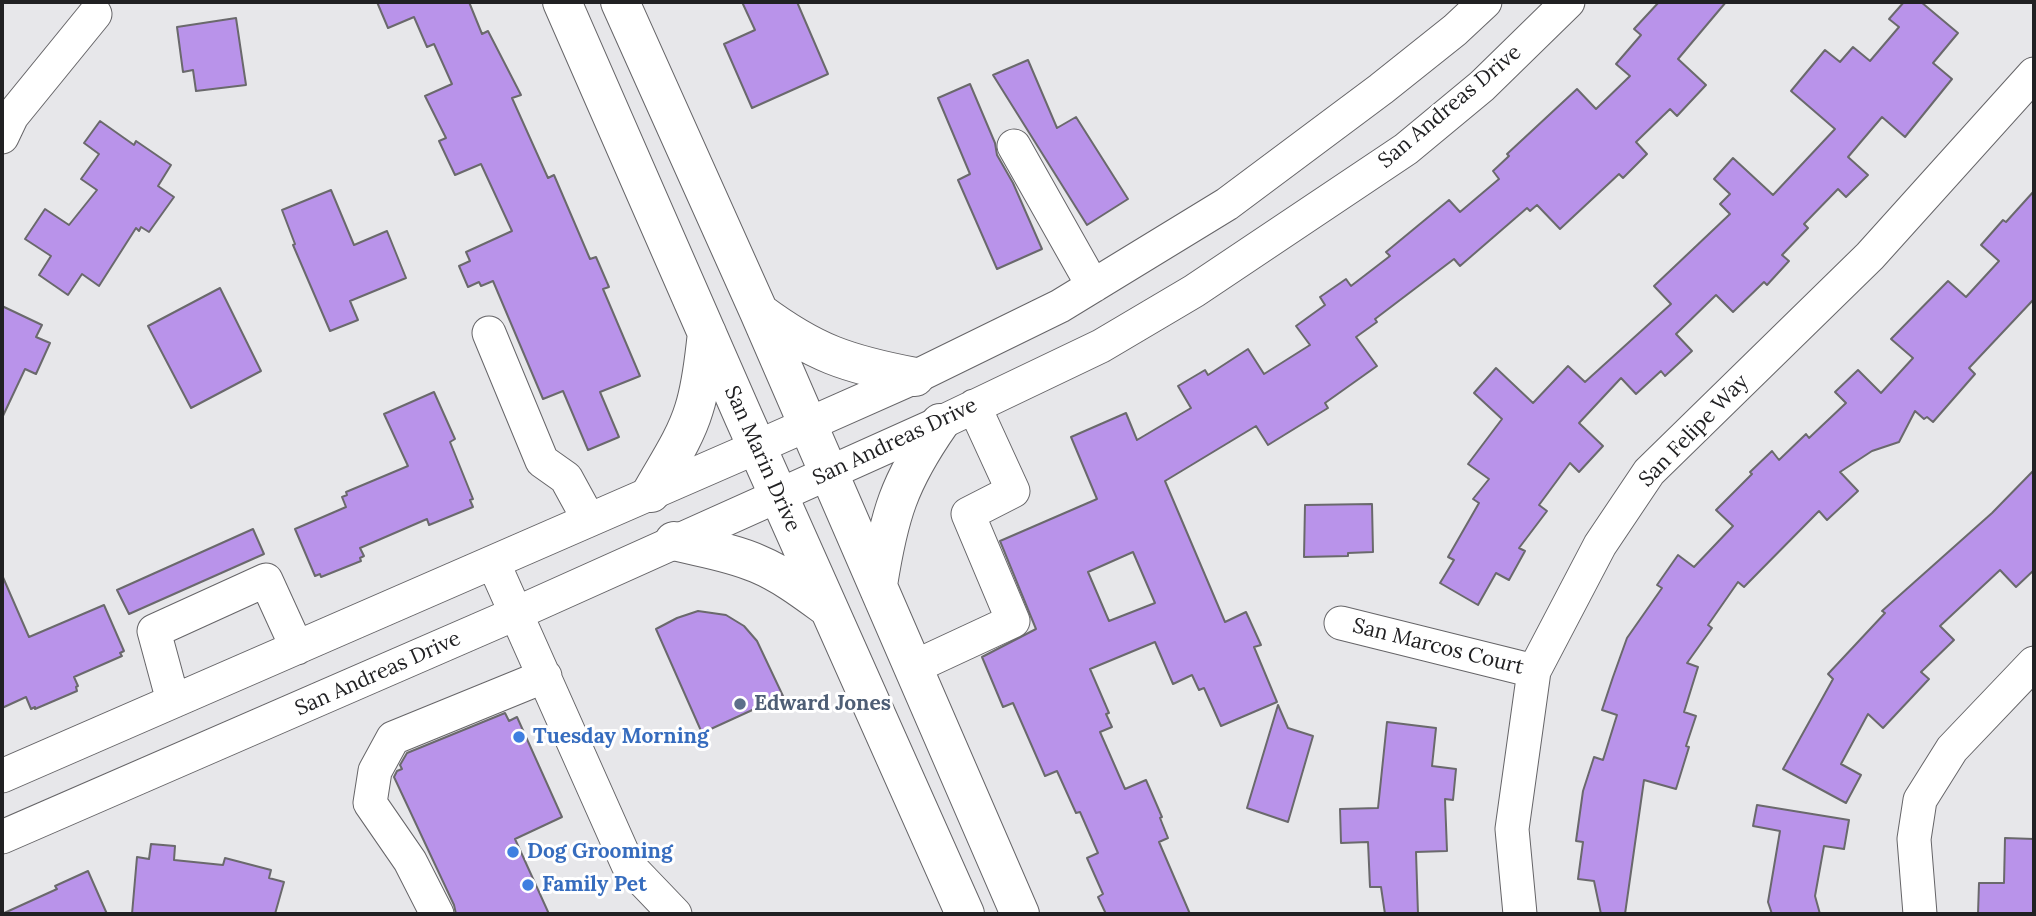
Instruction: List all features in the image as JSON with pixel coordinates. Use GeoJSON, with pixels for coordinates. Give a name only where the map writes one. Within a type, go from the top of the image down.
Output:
{"type":"FeatureCollection","features":[{"type":"Feature","properties":{"kind":"main road","name":"San Marin Drive"},"geometry":{"type":"LineString","coordinates":[[562,2],[965,914]]}},
{"type":"Feature","properties":{"kind":"main road"},"geometry":{"type":"LineString","coordinates":[[620,2],[759,312],[1020,914]]}},
{"type":"Feature","properties":{"kind":"main road"},"geometry":{"type":"LineString","coordinates":[[759,312],[791,336],[837,358],[863,367],[915,377]]}},
{"type":"Feature","properties":{"kind":"main road"},"geometry":{"type":"LineString","coordinates":[[651,493],[676,450],[694,411],[707,332]]}},
{"type":"Feature","properties":{"kind":"main road"},"geometry":{"type":"LineString","coordinates":[[878,585],[892,513],[901,488],[940,423]]}},
{"type":"Feature","properties":{"kind":"main road"},"geometry":{"type":"LineString","coordinates":[[674,541],[735,555],[760,565],[792,582],[828,608]]}},
{"type":"Feature","properties":{"kind":"street"},"geometry":{"type":"LineString","coordinates":[[2,776],[915,377],[1060,306],[1227,204],[1381,89],[1455,30],[1485,2]]}},
{"type":"Feature","properties":{"kind":"street","name":"San Andreas Drive"},"geometry":{"type":"LineString","coordinates":[[2,837],[517,613],[940,423],[1101,346],[1194,291],[1406,149],[1482,86],[1568,2]]}},
{"type":"Feature","properties":{"kind":"street"},"geometry":{"type":"LineString","coordinates":[[2,136],[12,116],[95,14]]}},
{"type":"Feature","properties":{"kind":"street","name":"San Felipe Way"},"geometry":{"type":"LineString","coordinates":[[1520,914],[1511,829],[1534,671],[1600,545],[1649,472],[1870,257],[2034,74]]}},
{"type":"Feature","properties":{"kind":"street"},"geometry":{"type":"LineString","coordinates":[[1014,146],[1093,286]]}},
{"type":"Feature","properties":{"kind":"street"},"geometry":{"type":"LineString","coordinates":[[489,333],[542,461],[566,478],[589,520]]}},
{"type":"Feature","properties":{"kind":"street"},"geometry":{"type":"LineString","coordinates":[[914,667],[1013,621],[968,514],[1013,491],[974,406]]}},
{"type":"Feature","properties":{"kind":"street"},"geometry":{"type":"LineString","coordinates":[[493,562],[628,865],[675,914]]}},
{"type":"Feature","properties":{"kind":"street"},"geometry":{"type":"LineString","coordinates":[[173,701],[154,631],[266,580],[297,648]]}},
{"type":"Feature","properties":{"kind":"street","name":"San Marcos Court"},"geometry":{"type":"LineString","coordinates":[[1341,623],[1534,671]]}},
{"type":"Feature","properties":{"kind":"street"},"geometry":{"type":"LineString","coordinates":[[1920,914],[1914,839],[1920,800],[1952,749],[2034,663]]}},
{"type":"Feature","properties":{"kind":"street"},"geometry":{"type":"LineString","coordinates":[[437,914],[410,861],[370,803],[375,771],[393,738],[545,676]]}},
{"type":"Feature","properties":{"kind":"building"},"geometry":{"type":"Polygon","coordinates":[[[377,2],[469,2],[482,34],[488,31],[521,95],[512,98],[548,178],[554,175],[590,259],[596,257],[609,287],[603,289],[640,376],[600,392],[619,437],[588,450],[563,391],[543,399],[493,281],[481,286],[479,282],[468,287],[459,266],[470,261],[466,252],[512,231],[481,164],[455,175],[439,141],[446,138],[425,96],[452,84],[434,44],[427,47],[414,17],[388,28],[377,2]]]}},
{"type":"Feature","properties":{"kind":"building"},"geometry":{"type":"Polygon","coordinates":[[[742,2],[797,2],[828,74],[752,108],[724,44],[755,30],[742,2]]]}},
{"type":"Feature","properties":{"kind":"building"},"geometry":{"type":"Polygon","coordinates":[[[1659,2],[1726,2],[1678,59],[1706,85],[1677,116],[1670,109],[1636,142],[1647,154],[1623,178],[1619,174],[1560,229],[1537,205],[1530,211],[1527,208],[1460,266],[1454,259],[1375,319],[1377,322],[1356,337],[1377,366],[1325,403],[1328,408],[1268,445],[1256,426],[1165,481],[1225,622],[1246,612],[1261,645],[1254,647],[1277,702],[1221,726],[1204,688],[1199,690],[1192,675],[1173,684],[1155,642],[1090,669],[1109,713],[1106,714],[1112,727],[1100,732],[1125,789],[1146,780],[1168,838],[1159,842],[1190,914],[1106,914],[1098,897],[1103,894],[1087,858],[1098,853],[1080,812],[1076,813],[1057,771],[1045,776],[1013,703],[1003,707],[982,657],[1036,629],[1000,541],[1097,499],[1071,437],[1126,413],[1137,440],[1191,408],[1178,386],[1205,370],[1208,375],[1248,349],[1264,374],[1310,345],[1296,326],[1325,305],[1320,297],[1346,279],[1351,286],[1390,256],[1386,252],[1449,200],[1460,212],[1499,179],[1493,171],[1509,156],[1507,154],[1577,89],[1596,109],[1630,76],[1616,64],[1641,35],[1634,29],[1659,2]],[[1133,552],[1088,572],[1109,621],[1155,603],[1133,552]]]}},
{"type":"Feature","properties":{"kind":"building"},"geometry":{"type":"Polygon","coordinates":[[[1904,2],[1921,2],[1958,33],[1933,63],[1952,79],[1905,137],[1882,117],[1848,157],[1868,175],[1846,197],[1838,189],[1804,224],[1808,228],[1782,255],[1789,261],[1767,285],[1764,282],[1733,312],[1716,295],[1676,334],[1692,351],[1665,376],[1661,371],[1636,394],[1621,378],[1579,423],[1603,446],[1579,472],[1570,463],[1539,505],[1547,511],[1519,548],[1525,551],[1509,580],[1496,573],[1478,605],[1440,583],[1454,560],[1448,557],[1479,503],[1473,499],[1489,479],[1468,464],[1502,419],[1474,393],[1496,368],[1533,403],[1568,366],[1585,382],[1671,304],[1654,286],[1730,214],[1720,204],[1730,194],[1714,179],[1733,158],[1773,195],[1835,129],[1791,91],[1825,50],[1840,62],[1853,47],[1870,61],[1899,27],[1889,19],[1904,2]]]}},
{"type":"Feature","properties":{"kind":"building"},"geometry":{"type":"Polygon","coordinates":[[[236,18],[246,85],[196,91],[193,70],[183,72],[177,27],[236,18]]]}},
{"type":"Feature","properties":{"kind":"building"},"geometry":{"type":"Polygon","coordinates":[[[1028,60],[1057,128],[1076,117],[1128,199],[1087,225],[993,75],[1028,60]]]}},
{"type":"Feature","properties":{"kind":"building"},"geometry":{"type":"Polygon","coordinates":[[[970,84],[995,143],[997,155],[1013,183],[1042,249],[997,269],[958,180],[970,174],[938,98],[970,84]]]}},
{"type":"Feature","properties":{"kind":"building"},"geometry":{"type":"Polygon","coordinates":[[[100,121],[134,145],[136,141],[171,165],[158,186],[174,197],[149,232],[141,227],[139,231],[136,228],[99,286],[82,274],[68,295],[39,275],[51,256],[25,239],[45,209],[69,225],[97,190],[81,179],[99,154],[84,143],[100,121]]]}},
{"type":"Feature","properties":{"kind":"building"},"geometry":{"type":"Polygon","coordinates":[[[331,190],[354,245],[387,231],[406,278],[350,301],[358,320],[330,331],[293,245],[295,244],[282,210],[331,190]]]}},
{"type":"Feature","properties":{"kind":"building"},"geometry":{"type":"Polygon","coordinates":[[[2034,191],[2034,299],[1969,368],[1975,374],[1933,422],[1927,417],[1924,419],[1915,411],[1899,442],[1872,451],[1840,472],[1858,491],[1827,520],[1819,511],[1744,587],[1738,582],[1708,625],[1712,628],[1687,663],[1698,667],[1684,712],[1696,716],[1676,789],[1644,780],[1625,914],[1601,914],[1594,881],[1578,879],[1583,842],[1576,841],[1583,791],[1594,757],[1603,760],[1617,715],[1602,710],[1627,638],[1662,588],[1657,585],[1678,555],[1694,567],[1733,526],[1716,510],[1772,451],[1779,460],[1806,434],[1809,438],[1846,403],[1835,392],[1858,370],[1881,393],[1913,358],[1891,339],[1948,281],[1966,297],[1999,261],[1981,245],[2034,191]]]}},
{"type":"Feature","properties":{"kind":"building"},"geometry":{"type":"Polygon","coordinates":[[[220,288],[261,371],[191,408],[148,326],[220,288]]]}},
{"type":"Feature","properties":{"kind":"building"},"geometry":{"type":"Polygon","coordinates":[[[2,306],[42,325],[36,337],[50,343],[36,374],[25,369],[2,418],[2,306]]]}},
{"type":"Feature","properties":{"kind":"building"},"geometry":{"type":"Polygon","coordinates":[[[434,392],[455,439],[450,442],[473,499],[470,500],[473,507],[429,525],[427,519],[360,548],[364,556],[360,558],[361,561],[321,577],[320,574],[315,576],[295,529],[346,507],[342,497],[347,495],[346,492],[408,466],[384,414],[434,392]]]}},
{"type":"Feature","properties":{"kind":"building"},"geometry":{"type":"Polygon","coordinates":[[[2034,470],[2034,570],[2016,587],[2000,570],[1940,626],[1954,640],[1921,672],[1929,679],[1883,728],[1868,714],[1841,764],[1861,775],[1846,803],[1783,769],[1833,679],[1828,674],[1885,613],[1882,611],[1992,513],[2034,470]]]}},
{"type":"Feature","properties":{"kind":"building"},"geometry":{"type":"Polygon","coordinates":[[[1372,504],[1373,552],[1348,553],[1348,556],[1304,557],[1305,505],[1372,504]]]}},
{"type":"Feature","properties":{"kind":"building"},"geometry":{"type":"Polygon","coordinates":[[[253,529],[264,554],[129,614],[117,590],[253,529]]]}},
{"type":"Feature","properties":{"kind":"building"},"geometry":{"type":"Polygon","coordinates":[[[2,575],[29,637],[104,605],[124,651],[120,653],[122,656],[74,677],[77,691],[35,709],[31,709],[26,697],[2,708],[2,575]]]}},
{"type":"Feature","properties":{"kind":"building"},"geometry":{"type":"Polygon","coordinates":[[[698,611],[726,615],[744,626],[757,641],[783,696],[702,733],[656,629],[698,611]]]}},
{"type":"Feature","properties":{"kind":"building"},"geometry":{"type":"Polygon","coordinates":[[[1278,705],[1288,728],[1313,736],[1288,822],[1247,808],[1278,705]]]}},
{"type":"Feature","properties":{"kind":"building"},"geometry":{"type":"Polygon","coordinates":[[[505,713],[509,721],[517,717],[562,817],[515,839],[549,914],[456,914],[394,777],[397,771],[402,769],[400,765],[407,753],[505,713]]]}},
{"type":"Feature","properties":{"kind":"building"},"geometry":{"type":"Polygon","coordinates":[[[1387,722],[1436,728],[1432,766],[1456,769],[1453,800],[1445,799],[1447,851],[1416,852],[1418,914],[1385,914],[1381,887],[1370,887],[1368,842],[1341,843],[1340,809],[1378,808],[1387,722]]]}},
{"type":"Feature","properties":{"kind":"building"},"geometry":{"type":"Polygon","coordinates":[[[1757,805],[1849,820],[1844,849],[1824,846],[1815,896],[1820,914],[1772,914],[1768,902],[1780,831],[1753,826],[1757,805]]]}},
{"type":"Feature","properties":{"kind":"building"},"geometry":{"type":"Polygon","coordinates":[[[2005,838],[2034,839],[2034,913],[1978,914],[1979,883],[2004,883],[2005,838]]]}},
{"type":"Feature","properties":{"kind":"building"},"geometry":{"type":"Polygon","coordinates":[[[151,844],[175,846],[174,860],[223,865],[225,858],[271,870],[269,878],[284,882],[275,914],[132,914],[137,857],[149,859],[151,844]]]}},
{"type":"Feature","properties":{"kind":"building"},"geometry":{"type":"Polygon","coordinates":[[[88,871],[107,914],[2,914],[57,889],[55,886],[88,871]]]}},
{"type":"Feature","properties":{"kind":"place","name":"Edward Jones"},"geometry":{"type":"Point","coordinates":[740,704]}},
{"type":"Feature","properties":{"kind":"place","name":"Tuesday Morning"},"geometry":{"type":"Point","coordinates":[519,737]}},
{"type":"Feature","properties":{"kind":"place","name":"Dog Grooming"},"geometry":{"type":"Point","coordinates":[513,852]}},
{"type":"Feature","properties":{"kind":"place","name":"Family Pet"},"geometry":{"type":"Point","coordinates":[528,885]}}]}
